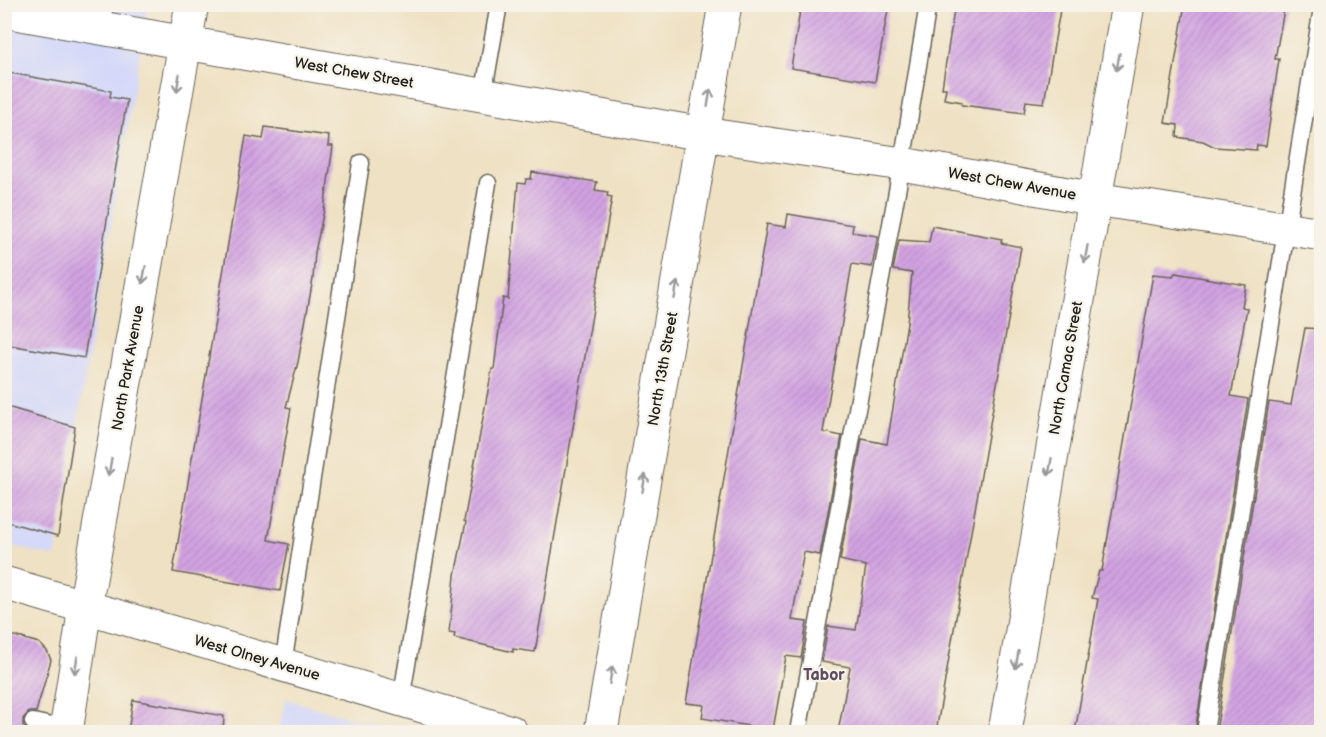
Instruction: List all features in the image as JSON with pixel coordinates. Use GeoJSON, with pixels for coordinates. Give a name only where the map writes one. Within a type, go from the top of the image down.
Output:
{"type":"FeatureCollection","features":[{"type":"Feature","properties":{"kind":"street","name":"North Park Avenue"},"geometry":{"type":"LineString","coordinates":[[66,731],[85,607],[192,4]]}},
{"type":"Feature","properties":{"kind":"street","name":"North 13th Street"},"geometry":{"type":"LineString","coordinates":[[602,732],[725,4]]}},
{"type":"Feature","properties":{"kind":"street","name":"North Camac Street"},"geometry":{"type":"LineString","coordinates":[[1005,732],[1128,4]]}},
{"type":"Feature","properties":{"kind":"street","name":"West Chew Street"},"geometry":{"type":"LineString","coordinates":[[4,11],[103,16],[185,44],[703,135]]}},
{"type":"Feature","properties":{"kind":"street","name":"West Chew Avenue"},"geometry":{"type":"LineString","coordinates":[[703,135],[902,165],[1095,199],[1322,234]]}},
{"type":"Feature","properties":{"kind":"street","name":"West Olney Avenue"},"geometry":{"type":"LineString","coordinates":[[4,583],[511,732]]}},
{"type":"Feature","properties":{"kind":"lane"},"geometry":{"type":"LineString","coordinates":[[483,96],[498,4]]}},
{"type":"Feature","properties":{"kind":"lane"},"geometry":{"type":"LineString","coordinates":[[798,732],[902,165],[928,4]]}},
{"type":"Feature","properties":{"kind":"lane"},"geometry":{"type":"LineString","coordinates":[[1205,732],[1322,9]]}},
{"type":"Feature","properties":{"kind":"lane"},"geometry":{"type":"LineString","coordinates":[[283,665],[361,163]]}},
{"type":"Feature","properties":{"kind":"lane"},"geometry":{"type":"LineString","coordinates":[[401,700],[488,183]]}},
{"type":"Feature","properties":{"kind":"lane"},"geometry":{"type":"LineString","coordinates":[[33,722],[66,731]]}},
{"type":"Feature","properties":{"kind":"shaded area"},"geometry":{"type":"Polygon","coordinates":[[[5,5],[148,5],[55,557],[5,544],[5,5]]]}},
{"type":"Feature","properties":{"kind":"shaded area"},"geometry":{"type":"Polygon","coordinates":[[[286,699],[398,732],[278,732],[286,699]]]}},
{"type":"Feature","properties":{"kind":"building"},"geometry":{"type":"Polygon","coordinates":[[[801,4],[889,4],[875,82],[791,68],[801,4]]]}},
{"type":"Feature","properties":{"kind":"building"},"geometry":{"type":"Polygon","coordinates":[[[955,4],[1061,4],[1044,103],[1026,101],[1024,113],[962,105],[962,102],[944,99],[946,88],[942,88],[955,4]]]}},
{"type":"Feature","properties":{"kind":"building"},"geometry":{"type":"Polygon","coordinates":[[[1185,4],[1285,4],[1275,59],[1279,59],[1266,146],[1257,145],[1256,150],[1215,147],[1203,141],[1177,137],[1178,125],[1165,123],[1185,4]]]}},
{"type":"Feature","properties":{"kind":"building"},"geometry":{"type":"Polygon","coordinates":[[[4,72],[111,91],[110,97],[127,100],[84,358],[4,344],[4,72]]]}},
{"type":"Feature","properties":{"kind":"building"},"geometry":{"type":"Polygon","coordinates":[[[265,127],[329,136],[328,146],[333,146],[324,210],[315,252],[313,279],[298,362],[286,407],[291,408],[268,540],[289,544],[280,591],[173,572],[246,136],[263,139],[265,127]]]}},
{"type":"Feature","properties":{"kind":"building"},"geometry":{"type":"Polygon","coordinates":[[[532,172],[597,182],[595,190],[608,192],[607,196],[612,197],[535,652],[513,649],[513,652],[454,638],[455,634],[449,633],[455,575],[492,369],[494,369],[503,298],[508,299],[518,183],[525,184],[526,179],[531,179],[532,172]]]}},
{"type":"Feature","properties":{"kind":"building"},"geometry":{"type":"Polygon","coordinates":[[[788,214],[853,225],[852,232],[878,236],[872,267],[852,264],[823,432],[842,436],[820,555],[804,552],[798,584],[792,620],[807,622],[801,658],[786,656],[773,730],[702,718],[704,705],[686,703],[767,224],[786,227],[788,214]]]}},
{"type":"Feature","properties":{"kind":"building"},"geometry":{"type":"Polygon","coordinates":[[[932,226],[1002,239],[1001,243],[1021,247],[936,732],[838,732],[850,667],[822,662],[828,626],[856,630],[866,566],[840,560],[862,439],[887,444],[907,323],[912,273],[893,270],[899,240],[929,242],[932,226]]]}},
{"type":"Feature","properties":{"kind":"building"},"geometry":{"type":"Polygon","coordinates":[[[1175,273],[1246,285],[1242,307],[1247,308],[1231,396],[1248,399],[1195,732],[1167,729],[1167,732],[1075,732],[1098,599],[1092,598],[1099,571],[1102,571],[1153,274],[1173,276],[1175,273]]]}},
{"type":"Feature","properties":{"kind":"building"},"geometry":{"type":"Polygon","coordinates":[[[1305,328],[1322,329],[1322,732],[1216,732],[1269,402],[1291,405],[1305,328]]]}},
{"type":"Feature","properties":{"kind":"building"},"geometry":{"type":"Polygon","coordinates":[[[4,406],[75,427],[58,536],[4,521],[4,406]]]}},
{"type":"Feature","properties":{"kind":"building"},"geometry":{"type":"Polygon","coordinates":[[[4,633],[39,643],[47,651],[51,660],[36,712],[29,712],[23,719],[23,726],[30,732],[4,732],[4,633]]]}},
{"type":"Feature","properties":{"kind":"building"},"geometry":{"type":"Polygon","coordinates":[[[133,700],[224,716],[223,732],[128,732],[133,700]]]}},
{"type":"Feature","properties":{"kind":"district","name":"Tabor"},"geometry":{"type":"Point","coordinates":[824,675]}}]}
